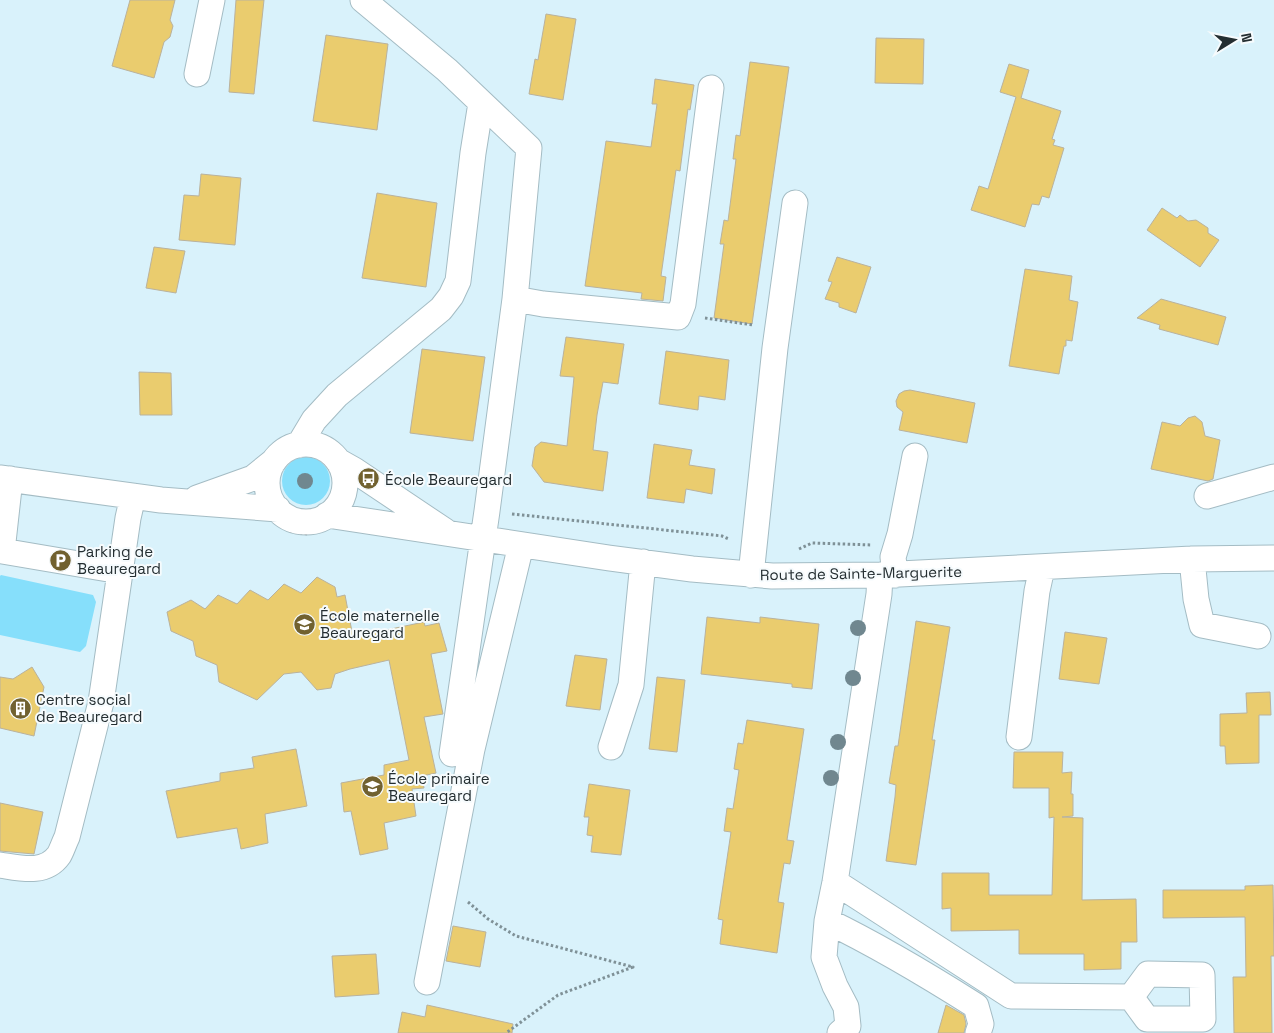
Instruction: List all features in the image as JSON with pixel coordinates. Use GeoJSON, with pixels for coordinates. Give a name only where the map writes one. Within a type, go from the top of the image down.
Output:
{"type":"FeatureCollection","features":[{"type":"Feature","properties":{"kind":"street"},"geometry":{"type":"LineString","coordinates":[[197,74],[212,0]]}},
{"type":"Feature","properties":{"kind":"street"},"geometry":{"type":"LineString","coordinates":[[363,0],[447,70],[529,148],[515,299],[452,754]]}},
{"type":"Feature","properties":{"kind":"street"},"geometry":{"type":"LineString","coordinates":[[515,299],[543,304],[678,317],[683,304],[711,88]]}},
{"type":"Feature","properties":{"kind":"street"},"geometry":{"type":"LineString","coordinates":[[299,444],[314,420],[337,395],[441,308],[451,296],[458,281],[473,153],[481,103]]}},
{"type":"Feature","properties":{"kind":"street"},"geometry":{"type":"LineString","coordinates":[[743,574],[795,203]]}},
{"type":"Feature","properties":{"kind":"street"},"geometry":{"type":"LineString","coordinates":[[743,574],[737,543],[760,344]]}},
{"type":"Feature","properties":{"kind":"street"},"geometry":{"type":"LineString","coordinates":[[188,501],[253,478],[284,451],[299,444],[310,444],[321,447],[331,453],[338,461],[343,473],[345,484],[342,496],[336,507],[327,516],[315,521],[301,521],[288,517],[272,501],[268,486],[269,471],[274,461]]}},
{"type":"Feature","properties":{"kind":"street"},"geometry":{"type":"LineString","coordinates":[[840,1033],[848,1026],[846,1007],[835,986],[824,957],[827,920],[835,882],[877,603],[900,534],[915,456]]}},
{"type":"Feature","properties":{"kind":"street","name":"Route de Sainte-Marguerite"},"geometry":{"type":"LineString","coordinates":[[338,461],[451,535]]}},
{"type":"Feature","properties":{"kind":"street"},"geometry":{"type":"LineString","coordinates":[[1208,496],[1274,477]]}},
{"type":"Feature","properties":{"kind":"street"},"geometry":{"type":"LineString","coordinates":[[120,571],[2,551],[5,479],[133,496],[278,509]]}},
{"type":"Feature","properties":{"kind":"street"},"geometry":{"type":"LineString","coordinates":[[0,865],[25,869],[48,866],[59,854],[67,837],[100,702],[133,496]]}},
{"type":"Feature","properties":{"kind":"street","name":"Route de Sainte-Marguerite"},"geometry":{"type":"LineString","coordinates":[[327,516],[483,540],[743,574],[887,575],[1192,559],[1274,558]]}},
{"type":"Feature","properties":{"kind":"street"},"geometry":{"type":"LineString","coordinates":[[427,982],[472,749],[521,545]]}},
{"type":"Feature","properties":{"kind":"street"},"geometry":{"type":"LineString","coordinates":[[1192,559],[1196,600],[1202,625],[1258,636]]}},
{"type":"Feature","properties":{"kind":"street"},"geometry":{"type":"LineString","coordinates":[[611,747],[631,685],[643,562]]}},
{"type":"Feature","properties":{"kind":"street"},"geometry":{"type":"LineString","coordinates":[[1019,737],[1037,591],[1042,568]]}},
{"type":"Feature","properties":{"kind":"street"},"geometry":{"type":"LineString","coordinates":[[835,882],[1011,996],[1131,997]]}},
{"type":"Feature","properties":{"kind":"street"},"geometry":{"type":"LineString","coordinates":[[827,920],[920,970],[976,1006],[981,1024],[978,1033]]}},
{"type":"Feature","properties":{"kind":"path"},"geometry":{"type":"LineString","coordinates":[[683,304],[695,306],[694,317],[762,327],[760,344]]}},
{"type":"Feature","properties":{"kind":"path"},"geometry":{"type":"LineString","coordinates":[[487,511],[722,536],[737,543]]}},
{"type":"Feature","properties":{"kind":"path"},"geometry":{"type":"LineString","coordinates":[[449,873],[461,896],[488,919],[516,936],[633,967],[558,995],[506,1033]]}},
{"type":"Feature","properties":{"kind":"shaded area"},"geometry":{"type":"Polygon","coordinates":[[[301,457],[311,457],[323,464],[330,476],[330,486],[323,498],[311,505],[301,505],[293,501],[286,494],[282,486],[282,476],[286,468],[293,461],[301,457]]]}},
{"type":"Feature","properties":{"kind":"shaded area"},"geometry":{"type":"Polygon","coordinates":[[[1,575],[93,595],[96,602],[86,646],[80,652],[0,635],[1,575]]]}},
{"type":"Feature","properties":{"kind":"building"},"geometry":{"type":"Polygon","coordinates":[[[130,0],[175,0],[170,20],[173,26],[170,37],[164,42],[154,78],[112,66],[130,0]]]}},
{"type":"Feature","properties":{"kind":"building"},"geometry":{"type":"Polygon","coordinates":[[[236,0],[264,0],[254,94],[229,92],[236,0]]]}},
{"type":"Feature","properties":{"kind":"building"},"geometry":{"type":"Polygon","coordinates":[[[546,14],[576,19],[563,100],[529,94],[535,59],[538,60],[546,14]]]}},
{"type":"Feature","properties":{"kind":"building"},"geometry":{"type":"Polygon","coordinates":[[[326,35],[388,44],[377,130],[313,121],[326,35]]]}},
{"type":"Feature","properties":{"kind":"building"},"geometry":{"type":"Polygon","coordinates":[[[876,38],[924,39],[923,84],[875,83],[876,38]]]}},
{"type":"Feature","properties":{"kind":"building"},"geometry":{"type":"Polygon","coordinates":[[[750,62],[789,67],[752,324],[714,318],[724,244],[720,244],[724,220],[728,221],[736,159],[733,159],[736,135],[740,136],[750,62]]]}},
{"type":"Feature","properties":{"kind":"building"},"geometry":{"type":"Polygon","coordinates":[[[1009,64],[1029,70],[1021,98],[1061,111],[1052,139],[1055,140],[1053,145],[1064,148],[1049,198],[1042,196],[1039,205],[1032,204],[1025,227],[971,210],[979,186],[988,189],[1016,97],[1000,92],[1009,64]]]}},
{"type":"Feature","properties":{"kind":"building"},"geometry":{"type":"Polygon","coordinates":[[[655,79],[694,85],[690,110],[688,109],[680,171],[676,170],[661,276],[666,277],[663,301],[641,299],[642,293],[585,286],[606,141],[651,147],[657,104],[652,104],[655,79]]]}},
{"type":"Feature","properties":{"kind":"building"},"geometry":{"type":"Polygon","coordinates":[[[201,174],[241,178],[235,245],[179,240],[184,195],[199,196],[201,174]]]}},
{"type":"Feature","properties":{"kind":"building"},"geometry":{"type":"Polygon","coordinates":[[[377,193],[437,203],[426,287],[362,278],[377,193]]]}},
{"type":"Feature","properties":{"kind":"building"},"geometry":{"type":"Polygon","coordinates":[[[1162,208],[1177,218],[1180,215],[1188,221],[1196,220],[1208,228],[1208,233],[1219,240],[1200,267],[1147,230],[1162,208]]]}},
{"type":"Feature","properties":{"kind":"building"},"geometry":{"type":"Polygon","coordinates":[[[154,247],[185,251],[176,293],[146,288],[154,247]]]}},
{"type":"Feature","properties":{"kind":"building"},"geometry":{"type":"Polygon","coordinates":[[[837,257],[871,267],[856,313],[839,307],[839,303],[825,299],[832,282],[828,281],[837,257]]]}},
{"type":"Feature","properties":{"kind":"building"},"geometry":{"type":"Polygon","coordinates":[[[1025,269],[1072,276],[1069,300],[1078,302],[1072,341],[1066,340],[1059,374],[1009,366],[1025,269]]]}},
{"type":"Feature","properties":{"kind":"building"},"geometry":{"type":"Polygon","coordinates":[[[1161,299],[1226,317],[1218,345],[1159,329],[1160,325],[1137,318],[1161,299]]]}},
{"type":"Feature","properties":{"kind":"building"},"geometry":{"type":"Polygon","coordinates":[[[566,337],[624,344],[618,384],[603,382],[597,415],[593,450],[608,452],[603,491],[544,482],[532,466],[535,447],[541,442],[567,446],[574,377],[560,376],[566,337]]]}},
{"type":"Feature","properties":{"kind":"building"},"geometry":{"type":"Polygon","coordinates":[[[422,349],[485,357],[473,441],[410,433],[422,349]]]}},
{"type":"Feature","properties":{"kind":"building"},"geometry":{"type":"Polygon","coordinates":[[[666,351],[729,360],[725,400],[699,396],[698,410],[659,404],[666,351]]]}},
{"type":"Feature","properties":{"kind":"building"},"geometry":{"type":"Polygon","coordinates":[[[139,372],[171,373],[172,415],[140,415],[139,372]]]}},
{"type":"Feature","properties":{"kind":"building"},"geometry":{"type":"Polygon","coordinates":[[[910,390],[975,403],[967,443],[899,430],[903,412],[897,407],[896,401],[899,394],[910,390]]]}},
{"type":"Feature","properties":{"kind":"building"},"geometry":{"type":"Polygon","coordinates":[[[1195,416],[1202,422],[1205,436],[1220,440],[1213,479],[1208,481],[1151,469],[1162,422],[1180,426],[1188,418],[1195,416]]]}},
{"type":"Feature","properties":{"kind":"building"},"geometry":{"type":"Polygon","coordinates":[[[654,444],[692,450],[689,465],[715,469],[712,494],[686,489],[684,503],[647,498],[654,444]]]}},
{"type":"Feature","properties":{"kind":"building"},"geometry":{"type":"Polygon","coordinates":[[[317,577],[335,587],[337,597],[345,595],[353,637],[424,622],[425,626],[439,623],[447,651],[431,654],[443,714],[424,717],[436,773],[422,776],[424,788],[412,789],[416,816],[384,823],[388,849],[360,855],[351,811],[344,812],[341,783],[384,775],[384,765],[409,760],[389,660],[335,674],[331,688],[317,690],[301,672],[284,674],[257,700],[219,682],[217,665],[196,656],[193,641],[171,631],[167,612],[191,600],[205,609],[218,595],[237,604],[250,590],[268,600],[284,584],[301,593],[317,577]]]}},
{"type":"Feature","properties":{"kind":"building"},"geometry":{"type":"Polygon","coordinates":[[[707,617],[760,623],[760,617],[819,624],[812,689],[792,687],[792,684],[701,674],[707,617]]]}},
{"type":"Feature","properties":{"kind":"building"},"geometry":{"type":"Polygon","coordinates":[[[916,621],[950,627],[932,740],[935,740],[916,865],[886,861],[896,785],[889,783],[895,746],[898,746],[916,621]]]}},
{"type":"Feature","properties":{"kind":"building"},"geometry":{"type":"Polygon","coordinates":[[[1065,632],[1107,638],[1099,684],[1059,679],[1065,632]]]}},
{"type":"Feature","properties":{"kind":"building"},"geometry":{"type":"Polygon","coordinates":[[[575,655],[607,659],[600,710],[566,706],[575,655]]]}},
{"type":"Feature","properties":{"kind":"building","name":"Centre social de Beauregard"},"geometry":{"type":"Polygon","coordinates":[[[32,667],[44,687],[34,736],[0,728],[0,677],[13,679],[32,667]]]}},
{"type":"Feature","properties":{"kind":"building"},"geometry":{"type":"Polygon","coordinates":[[[657,677],[685,680],[677,752],[649,749],[657,677]]]}},
{"type":"Feature","properties":{"kind":"building"},"geometry":{"type":"Polygon","coordinates":[[[1270,692],[1271,715],[1259,715],[1259,763],[1226,764],[1225,746],[1220,746],[1220,714],[1247,713],[1246,693],[1270,692]]]}},
{"type":"Feature","properties":{"kind":"building"},"geometry":{"type":"Polygon","coordinates":[[[747,720],[804,729],[787,840],[794,841],[790,864],[784,863],[778,902],[784,903],[777,953],[720,944],[723,920],[718,919],[731,832],[724,831],[727,808],[733,809],[739,770],[734,769],[738,743],[743,744],[747,720]]]}},
{"type":"Feature","properties":{"kind":"building"},"geometry":{"type":"Polygon","coordinates":[[[296,749],[307,806],[265,814],[268,843],[241,849],[237,828],[177,838],[166,791],[220,781],[220,773],[254,768],[252,757],[296,749]]]}},
{"type":"Feature","properties":{"kind":"building"},"geometry":{"type":"Polygon","coordinates":[[[1014,752],[1063,752],[1062,773],[1072,772],[1073,816],[1062,817],[1083,818],[1082,900],[1136,899],[1137,942],[1121,942],[1121,969],[1084,970],[1084,954],[1019,954],[1019,930],[951,931],[951,908],[942,909],[942,873],[989,873],[989,895],[1052,895],[1054,817],[1049,818],[1049,788],[1013,788],[1014,752]]]}},
{"type":"Feature","properties":{"kind":"building"},"geometry":{"type":"Polygon","coordinates":[[[589,784],[630,790],[621,855],[591,852],[593,836],[587,835],[589,817],[584,817],[589,784]]]}},
{"type":"Feature","properties":{"kind":"building"},"geometry":{"type":"Polygon","coordinates":[[[0,803],[43,812],[34,854],[0,851],[0,803]]]}},
{"type":"Feature","properties":{"kind":"building"},"geometry":{"type":"Polygon","coordinates":[[[1273,885],[1274,956],[1271,956],[1272,1033],[1234,1033],[1233,977],[1246,977],[1245,917],[1163,918],[1163,890],[1245,890],[1245,886],[1273,885]]]}},
{"type":"Feature","properties":{"kind":"building"},"geometry":{"type":"Polygon","coordinates":[[[453,926],[486,932],[480,967],[446,961],[453,926]]]}},
{"type":"Feature","properties":{"kind":"building"},"geometry":{"type":"Polygon","coordinates":[[[376,954],[379,994],[335,997],[332,956],[376,954]]]}},
{"type":"Feature","properties":{"kind":"building"},"geometry":{"type":"Polygon","coordinates":[[[427,1005],[513,1024],[512,1033],[398,1033],[402,1012],[425,1017],[427,1005]]]}},
{"type":"Feature","properties":{"kind":"building"},"geometry":{"type":"Polygon","coordinates":[[[946,1005],[964,1015],[966,1024],[964,1033],[938,1033],[946,1005]]]}},
{"type":"Feature","properties":{"kind":"place","name":"École Beauregard"},"geometry":{"type":"Point","coordinates":[369,479]}},
{"type":"Feature","properties":{"kind":"place","name":"Parking de Beauregard"},"geometry":{"type":"Point","coordinates":[61,560]}},
{"type":"Feature","properties":{"kind":"place","name":"École maternelle Beauregard"},"geometry":{"type":"Point","coordinates":[304,624]}},
{"type":"Feature","properties":{"kind":"place","name":"Centre social de Beauregard"},"geometry":{"type":"Point","coordinates":[20,708]}},
{"type":"Feature","properties":{"kind":"place","name":"École primaire Beauregard"},"geometry":{"type":"Point","coordinates":[372,787]}}]}
